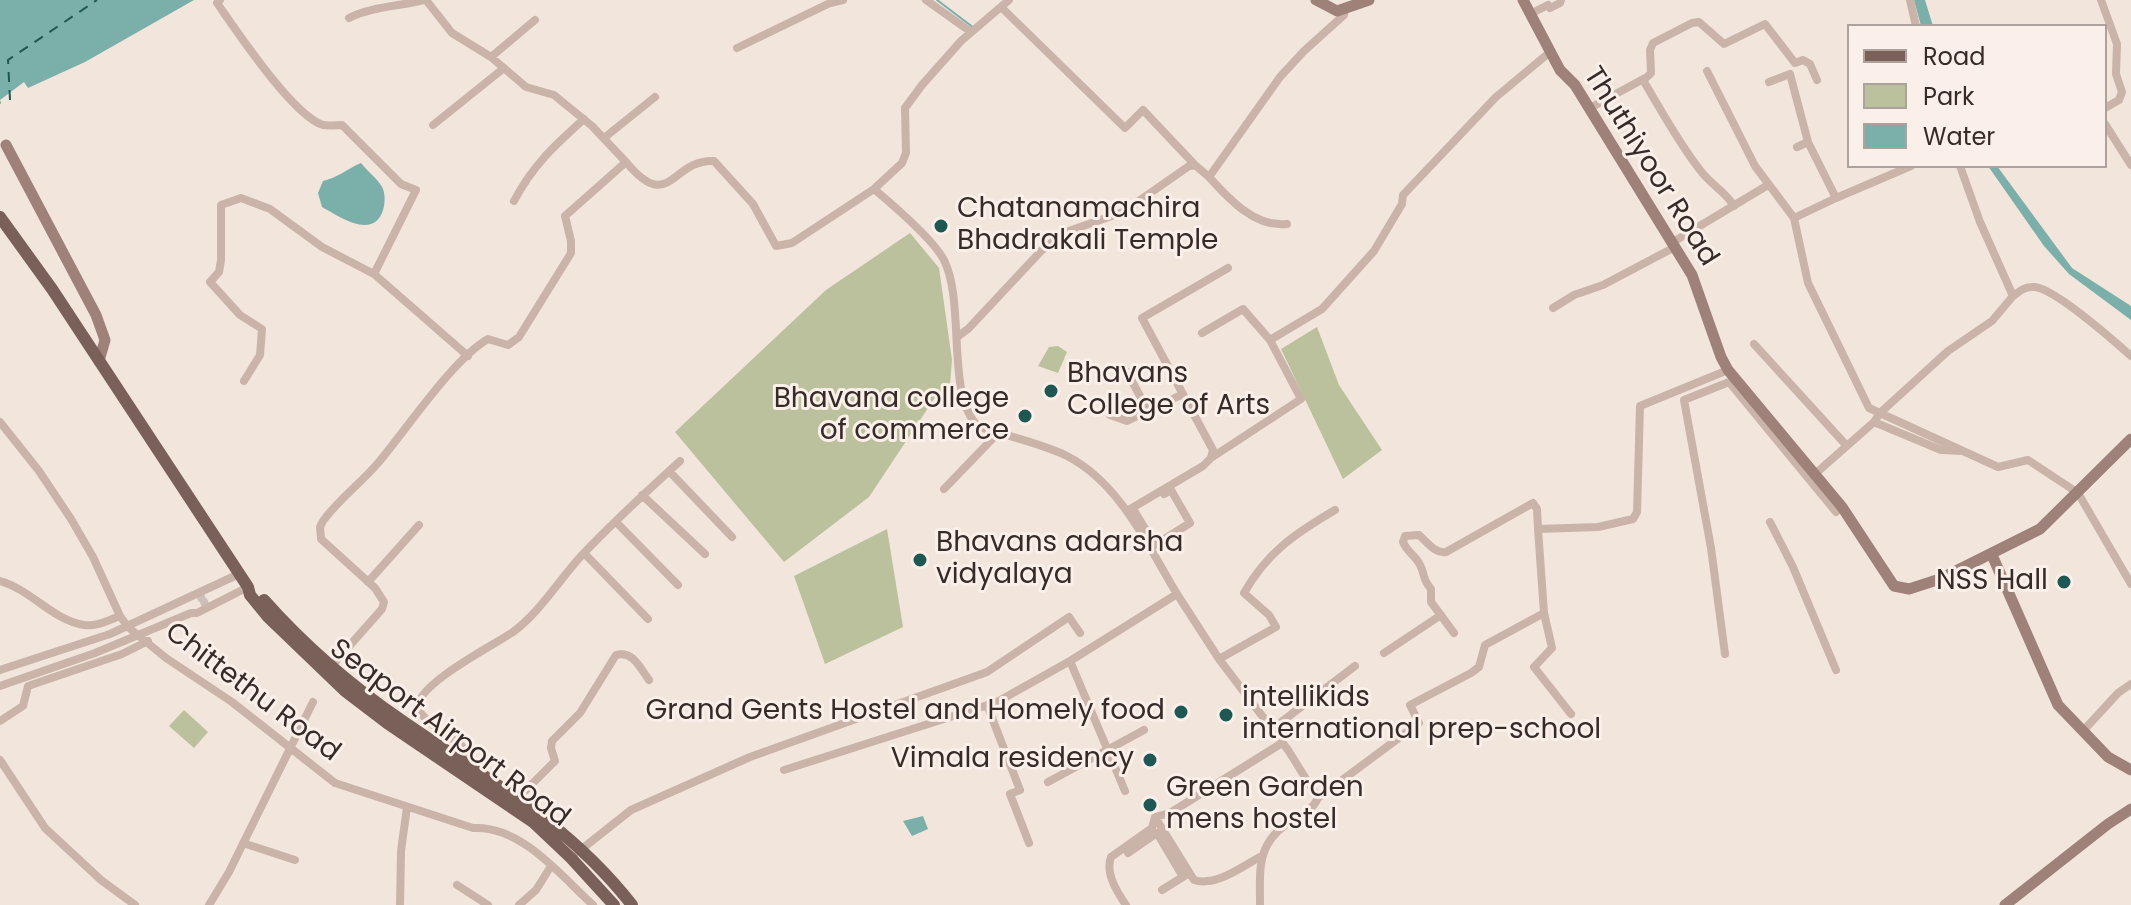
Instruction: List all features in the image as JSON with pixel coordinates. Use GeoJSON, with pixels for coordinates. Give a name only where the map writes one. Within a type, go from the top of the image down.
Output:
{"type":"FeatureCollection","features":[{"type":"Feature","properties":{"kind":"main road"},"geometry":{"type":"LineString","coordinates":[[1316,0],[1337,11],[1369,0]]}},
{"type":"Feature","properties":{"kind":"main road","name":"Thuthiyoor Road"},"geometry":{"type":"LineString","coordinates":[[1523,0],[1560,70],[1575,85],[1590,108],[1692,275],[1728,370],[1842,507],[1894,586],[1909,589],[1940,579],[2040,529],[2131,439]]}},
{"type":"Feature","properties":{"kind":"main road"},"geometry":{"type":"LineString","coordinates":[[6,145],[96,315],[105,340],[99,361]]}},
{"type":"Feature","properties":{"kind":"main road"},"geometry":{"type":"LineString","coordinates":[[0,217],[248,587],[328,670]]}},
{"type":"Feature","properties":{"kind":"main road"},"geometry":{"type":"LineString","coordinates":[[1992,555],[2058,705],[2108,757],[2131,770]]}},
{"type":"Feature","properties":{"kind":"main road","name":"Seaport Airport Road"},"geometry":{"type":"LineString","coordinates":[[248,587],[254,600],[387,723],[458,765],[533,822],[614,905]]}},
{"type":"Feature","properties":{"kind":"main road"},"geometry":{"type":"LineString","coordinates":[[458,765],[515,795],[582,848],[632,905]]}},
{"type":"Feature","properties":{"kind":"main road"},"geometry":{"type":"LineString","coordinates":[[2005,905],[2131,809]]}},
{"type":"Feature","properties":{"kind":"street"},"geometry":{"type":"LineString","coordinates":[[220,0],[217,3],[263,68],[296,104],[322,124],[342,125],[401,184],[416,190],[374,274]]}},
{"type":"Feature","properties":{"kind":"street"},"geometry":{"type":"LineString","coordinates":[[349,18],[365,10],[425,0],[452,33],[491,57],[526,87],[554,95],[584,119],[653,186],[659,187],[689,168],[714,161],[753,204],[776,246],[792,243],[874,189],[902,163],[906,153],[905,108],[971,32],[1009,0]]}},
{"type":"Feature","properties":{"kind":"street"},"geometry":{"type":"LineString","coordinates":[[737,48],[830,3],[843,0]]}},
{"type":"Feature","properties":{"kind":"street"},"geometry":{"type":"LineString","coordinates":[[926,0],[971,32]]}},
{"type":"Feature","properties":{"kind":"street"},"geometry":{"type":"LineString","coordinates":[[1530,14],[1548,5],[1550,8],[1561,0]]}},
{"type":"Feature","properties":{"kind":"street"},"geometry":{"type":"LineString","coordinates":[[1910,0],[1916,24]]}},
{"type":"Feature","properties":{"kind":"street"},"geometry":{"type":"LineString","coordinates":[[2101,0],[2117,44],[2116,74],[2122,92],[2119,100],[2107,107]]}},
{"type":"Feature","properties":{"kind":"street"},"geometry":{"type":"LineString","coordinates":[[1001,7],[1125,128],[1143,110],[1229,200],[1243,210],[1278,225],[1287,224]]}},
{"type":"Feature","properties":{"kind":"street"},"geometry":{"type":"LineString","coordinates":[[1209,177],[1280,77],[1344,15],[1345,9]]}},
{"type":"Feature","properties":{"kind":"street"},"geometry":{"type":"LineString","coordinates":[[491,57],[535,20]]}},
{"type":"Feature","properties":{"kind":"street"},"geometry":{"type":"LineString","coordinates":[[1590,108],[1651,73],[1650,50],[1653,43],[1699,22],[1724,44],[1765,24],[1795,63],[1803,60],[1810,64],[1817,80]]}},
{"type":"Feature","properties":{"kind":"street"},"geometry":{"type":"LineString","coordinates":[[1270,340],[1322,309],[1374,251],[1402,204],[1403,195],[1496,97],[1550,52]]}},
{"type":"Feature","properties":{"kind":"street"},"geometry":{"type":"LineString","coordinates":[[433,125],[504,68]]}},
{"type":"Feature","properties":{"kind":"street"},"geometry":{"type":"LineString","coordinates":[[1707,71],[1744,146],[1768,185],[1794,218],[1808,283],[1869,408],[1998,467],[2028,460],[2078,493],[2131,584]]}},
{"type":"Feature","properties":{"kind":"street"},"geometry":{"type":"LineString","coordinates":[[1769,82],[1790,74],[1808,142],[1836,198]]}},
{"type":"Feature","properties":{"kind":"street"},"geometry":{"type":"LineString","coordinates":[[1643,80],[1687,154],[1703,175],[1728,195],[1734,206]]}},
{"type":"Feature","properties":{"kind":"street"},"geometry":{"type":"LineString","coordinates":[[604,138],[655,97]]}},
{"type":"Feature","properties":{"kind":"street"},"geometry":{"type":"LineString","coordinates":[[514,201],[545,154],[584,119]]}},
{"type":"Feature","properties":{"kind":"street"},"geometry":{"type":"LineString","coordinates":[[2107,127],[2131,163]]}},
{"type":"Feature","properties":{"kind":"street"},"geometry":{"type":"LineString","coordinates":[[1797,147],[1808,142]]}},
{"type":"Feature","properties":{"kind":"street"},"geometry":{"type":"LineString","coordinates":[[328,670],[382,609],[384,602],[368,582],[321,539],[320,527],[327,515],[377,465],[440,385],[468,356],[488,339],[508,345],[519,337],[571,253],[565,216],[626,162]]}},
{"type":"Feature","properties":{"kind":"street"},"geometry":{"type":"LineString","coordinates":[[957,337],[1042,250],[1066,232],[1123,212],[1182,170],[1195,165]]}},
{"type":"Feature","properties":{"kind":"street"},"geometry":{"type":"LineString","coordinates":[[1794,218],[1906,168]]}},
{"type":"Feature","properties":{"kind":"street"},"geometry":{"type":"LineString","coordinates":[[1961,168],[1980,222],[2013,296]]}},
{"type":"Feature","properties":{"kind":"street"},"geometry":{"type":"LineString","coordinates":[[1553,308],[1574,295],[1603,285],[1768,185]]}},
{"type":"Feature","properties":{"kind":"street"},"geometry":{"type":"LineString","coordinates":[[874,189],[906,217],[943,259],[950,281],[963,404],[970,419],[979,427],[1067,456],[1092,473],[1131,513],[1155,545],[1190,523],[1171,490],[1131,513]]}},
{"type":"Feature","properties":{"kind":"street"},"geometry":{"type":"LineString","coordinates":[[244,381],[260,355],[262,329],[240,315],[210,282],[219,272],[221,260],[221,205],[241,198],[270,209],[322,247],[374,274],[468,356]]}},
{"type":"Feature","properties":{"kind":"street"},"geometry":{"type":"LineString","coordinates":[[1211,458],[1213,450],[1142,318],[1228,268]]}},
{"type":"Feature","properties":{"kind":"street"},"geometry":{"type":"LineString","coordinates":[[1815,474],[1948,351],[1992,321],[2024,288],[2037,287],[2075,310],[2131,356]]}},
{"type":"Feature","properties":{"kind":"street"},"geometry":{"type":"LineString","coordinates":[[1131,513],[1301,399],[1270,340],[1243,309],[1202,333]]}},
{"type":"Feature","properties":{"kind":"street"},"geometry":{"type":"LineString","coordinates":[[1754,344],[1846,445]]}},
{"type":"Feature","properties":{"kind":"street"},"geometry":{"type":"LineString","coordinates":[[1538,529],[1598,527],[1633,519],[1637,512],[1640,406],[1728,370]]}},
{"type":"Feature","properties":{"kind":"street"},"geometry":{"type":"LineString","coordinates":[[1127,372],[1148,411]]}},
{"type":"Feature","properties":{"kind":"street"},"geometry":{"type":"LineString","coordinates":[[1725,654],[1711,548],[1684,400],[1729,382],[1836,512],[1842,507]]}},
{"type":"Feature","properties":{"kind":"street"},"geometry":{"type":"LineString","coordinates":[[1110,415],[1127,421],[1183,394]]}},
{"type":"Feature","properties":{"kind":"street"},"geometry":{"type":"LineString","coordinates":[[0,422],[39,471],[71,519],[128,627]]}},
{"type":"Feature","properties":{"kind":"street"},"geometry":{"type":"LineString","coordinates":[[1874,422],[1941,450],[1969,452]]}},
{"type":"Feature","properties":{"kind":"street"},"geometry":{"type":"LineString","coordinates":[[944,489],[998,433]]}},
{"type":"Feature","properties":{"kind":"street"},"geometry":{"type":"LineString","coordinates":[[458,765],[464,756],[462,746],[420,714],[418,706],[422,694],[524,623],[584,553],[680,461]]}},
{"type":"Feature","properties":{"kind":"street"},"geometry":{"type":"LineString","coordinates":[[669,471],[732,537]]}},
{"type":"Feature","properties":{"kind":"street"},"geometry":{"type":"LineString","coordinates":[[642,495],[705,554]]}},
{"type":"Feature","properties":{"kind":"street"},"geometry":{"type":"LineString","coordinates":[[1454,633],[1431,602],[1431,589],[1423,581],[1421,566],[1407,551],[1403,542],[1405,536],[1419,535],[1434,549],[1446,552],[1533,503],[1537,509],[1544,613],[1552,648],[1534,667],[1571,714]]}},
{"type":"Feature","properties":{"kind":"street"},"geometry":{"type":"LineString","coordinates":[[1219,659],[1276,627],[1269,615],[1244,593],[1257,569],[1292,536],[1335,510]]}},
{"type":"Feature","properties":{"kind":"street"},"geometry":{"type":"LineString","coordinates":[[1131,513],[1177,594],[1219,659],[1282,743],[1318,798]]}},
{"type":"Feature","properties":{"kind":"street"},"geometry":{"type":"LineString","coordinates":[[616,522],[678,585]]}},
{"type":"Feature","properties":{"kind":"street"},"geometry":{"type":"LineString","coordinates":[[1770,522],[1793,567],[1836,670]]}},
{"type":"Feature","properties":{"kind":"street"},"geometry":{"type":"LineString","coordinates":[[368,582],[419,525]]}},
{"type":"Feature","properties":{"kind":"street"},"geometry":{"type":"LineString","coordinates":[[584,553],[648,619]]}},
{"type":"Feature","properties":{"kind":"street"},"geometry":{"type":"LineString","coordinates":[[0,721],[23,706],[28,686],[122,654],[144,638],[205,609],[224,581],[239,574]]}},
{"type":"Feature","properties":{"kind":"street"},"geometry":{"type":"LineString","coordinates":[[0,581],[24,590],[70,621],[96,624],[120,616]]}},
{"type":"Feature","properties":{"kind":"street"},"geometry":{"type":"LineString","coordinates":[[0,670],[128,627],[205,589],[211,596],[227,596],[248,587]]}},
{"type":"Feature","properties":{"kind":"street"},"geometry":{"type":"LineString","coordinates":[[784,770],[987,705],[1070,661],[1177,594]]}},
{"type":"Feature","properties":{"kind":"street"},"geometry":{"type":"LineString","coordinates":[[185,601],[199,602],[191,613]]}},
{"type":"Feature","properties":{"kind":"street"},"geometry":{"type":"LineString","coordinates":[[1128,853],[1157,833],[1186,874],[1202,882],[1218,879],[1260,857],[1281,828],[1313,808],[1318,798],[1419,723],[1410,705],[1471,673],[1479,667],[1485,645],[1544,613]]}},
{"type":"Feature","properties":{"kind":"street"},"geometry":{"type":"LineString","coordinates":[[1384,653],[1441,615]]}},
{"type":"Feature","properties":{"kind":"street"},"geometry":{"type":"LineString","coordinates":[[571,858],[631,810],[694,780],[987,672],[1069,617],[1080,633]]}},
{"type":"Feature","properties":{"kind":"street","name":"Chittethu Road"},"geometry":{"type":"LineString","coordinates":[[128,627],[166,658],[232,702],[335,783],[473,828],[497,831],[517,840],[593,905]]}},
{"type":"Feature","properties":{"kind":"street"},"geometry":{"type":"LineString","coordinates":[[0,686],[144,638]]}},
{"type":"Feature","properties":{"kind":"street"},"geometry":{"type":"LineString","coordinates":[[525,791],[555,761],[552,741],[580,713],[616,655],[632,657],[649,680]]}},
{"type":"Feature","properties":{"kind":"street"},"geometry":{"type":"LineString","coordinates":[[1070,661],[1125,791]]}},
{"type":"Feature","properties":{"kind":"street"},"geometry":{"type":"LineString","coordinates":[[1272,729],[1355,666]]}},
{"type":"Feature","properties":{"kind":"street"},"geometry":{"type":"LineString","coordinates":[[2083,731],[2118,693],[2131,684]]}},
{"type":"Feature","properties":{"kind":"street"},"geometry":{"type":"LineString","coordinates":[[209,905],[313,702]]}},
{"type":"Feature","properties":{"kind":"street"},"geometry":{"type":"LineString","coordinates":[[987,705],[1020,790],[1010,794],[1029,843]]}},
{"type":"Feature","properties":{"kind":"street"},"geometry":{"type":"LineString","coordinates":[[1048,782],[1144,730]]}},
{"type":"Feature","properties":{"kind":"street"},"geometry":{"type":"LineString","coordinates":[[1155,817],[1170,813],[1282,743]]}},
{"type":"Feature","properties":{"kind":"street"},"geometry":{"type":"LineString","coordinates":[[0,760],[45,828],[101,880],[135,905]]}},
{"type":"Feature","properties":{"kind":"street"},"geometry":{"type":"LineString","coordinates":[[400,905],[401,851],[407,807]]}},
{"type":"Feature","properties":{"kind":"street"},"geometry":{"type":"LineString","coordinates":[[1155,817],[1186,874]]}},
{"type":"Feature","properties":{"kind":"street"},"geometry":{"type":"LineString","coordinates":[[1126,905],[1118,893],[1108,863],[1111,857],[1152,828],[1155,817]]}},
{"type":"Feature","properties":{"kind":"street"},"geometry":{"type":"LineString","coordinates":[[243,843],[295,860]]}},
{"type":"Feature","properties":{"kind":"street"},"geometry":{"type":"LineString","coordinates":[[1260,857],[1260,905]]}},
{"type":"Feature","properties":{"kind":"street"},"geometry":{"type":"LineString","coordinates":[[519,905],[536,890],[551,866]]}},
{"type":"Feature","properties":{"kind":"street"},"geometry":{"type":"LineString","coordinates":[[1162,890],[1186,874]]}},
{"type":"Feature","properties":{"kind":"street"},"geometry":{"type":"LineString","coordinates":[[457,885],[488,905]]}},
{"type":"Feature","properties":{"kind":"green space"},"geometry":{"type":"Polygon","coordinates":[[[910,233],[939,268],[952,360],[950,384],[934,399],[869,497],[784,562],[675,432],[826,290],[910,233]]]}},
{"type":"Feature","properties":{"kind":"green space"},"geometry":{"type":"Polygon","coordinates":[[[1317,327],[1339,385],[1382,450],[1343,479],[1281,349],[1317,327]]]}},
{"type":"Feature","properties":{"kind":"green space"},"geometry":{"type":"Polygon","coordinates":[[[1058,346],[1067,352],[1058,373],[1038,366],[1049,347],[1058,346]]]}},
{"type":"Feature","properties":{"kind":"green space"},"geometry":{"type":"Polygon","coordinates":[[[887,529],[903,627],[825,664],[794,576],[887,529]]]}},
{"type":"Feature","properties":{"kind":"green space"},"geometry":{"type":"Polygon","coordinates":[[[184,710],[208,732],[194,748],[169,726],[184,710]]]}},
{"type":"Feature","properties":{"kind":"water"},"geometry":{"type":"Polygon","coordinates":[[[0,0],[194,0],[85,62],[0,104],[0,0]]]}},
{"type":"Feature","properties":{"kind":"water"},"geometry":{"type":"Polygon","coordinates":[[[1914,0],[1925,0],[1932,24],[1920,24],[1914,0]]]}},
{"type":"Feature","properties":{"kind":"water"},"geometry":{"type":"Polygon","coordinates":[[[361,163],[384,193],[382,213],[377,221],[362,225],[322,207],[318,193],[323,181],[361,163]]]}},
{"type":"Feature","properties":{"kind":"water"},"geometry":{"type":"Polygon","coordinates":[[[1989,168],[1998,168],[2072,268],[2131,306],[2131,320],[2069,274],[2044,246],[1989,168]]]}},
{"type":"Feature","properties":{"kind":"water"},"geometry":{"type":"Polygon","coordinates":[[[923,816],[928,829],[912,836],[903,821],[923,816]]]}},
{"type":"Feature","properties":{"kind":"pier"},"geometry":{"type":"Polygon","coordinates":[[[24,82],[30,91],[3,108],[0,100],[24,82]]]}},
{"type":"Feature","properties":{"kind":"waterway"},"geometry":{"type":"LineString","coordinates":[[937,0],[974,28]]}},
{"type":"Feature","properties":{"kind":"ferry route"},"geometry":{"type":"LineString","coordinates":[[10,100],[8,60],[97,0]]}},
{"type":"Feature","properties":{"kind":"tunnel"},"geometry":{"type":"LineString","coordinates":[[197,598],[207,594]]}},
{"type":"Feature","properties":{"kind":"tunnel"},"geometry":{"type":"LineString","coordinates":[[201,605],[210,601]]}},
{"type":"Feature","properties":{"kind":"place","name":"Chatanamachira Bhadrakali Temple"},"geometry":{"type":"Point","coordinates":[941,226]}},
{"type":"Feature","properties":{"kind":"place","name":"Bhavans College of Arts"},"geometry":{"type":"Point","coordinates":[1051,391]}},
{"type":"Feature","properties":{"kind":"place","name":"Bhavana college of commerce"},"geometry":{"type":"Point","coordinates":[1025,416]}},
{"type":"Feature","properties":{"kind":"place","name":"Bhavans adarsha vidyalaya"},"geometry":{"type":"Point","coordinates":[920,560]}},
{"type":"Feature","properties":{"kind":"place","name":"NSS Hall"},"geometry":{"type":"Point","coordinates":[2064,582]}},
{"type":"Feature","properties":{"kind":"place","name":"Grand Gents Hostel and Homely food"},"geometry":{"type":"Point","coordinates":[1181,712]}},
{"type":"Feature","properties":{"kind":"place","name":"intellikids international prep-school"},"geometry":{"type":"Point","coordinates":[1226,715]}},
{"type":"Feature","properties":{"kind":"place","name":"Vimala residency"},"geometry":{"type":"Point","coordinates":[1150,760]}},
{"type":"Feature","properties":{"kind":"place","name":"Green Garden mens hostel"},"geometry":{"type":"Point","coordinates":[1150,805]}}]}
